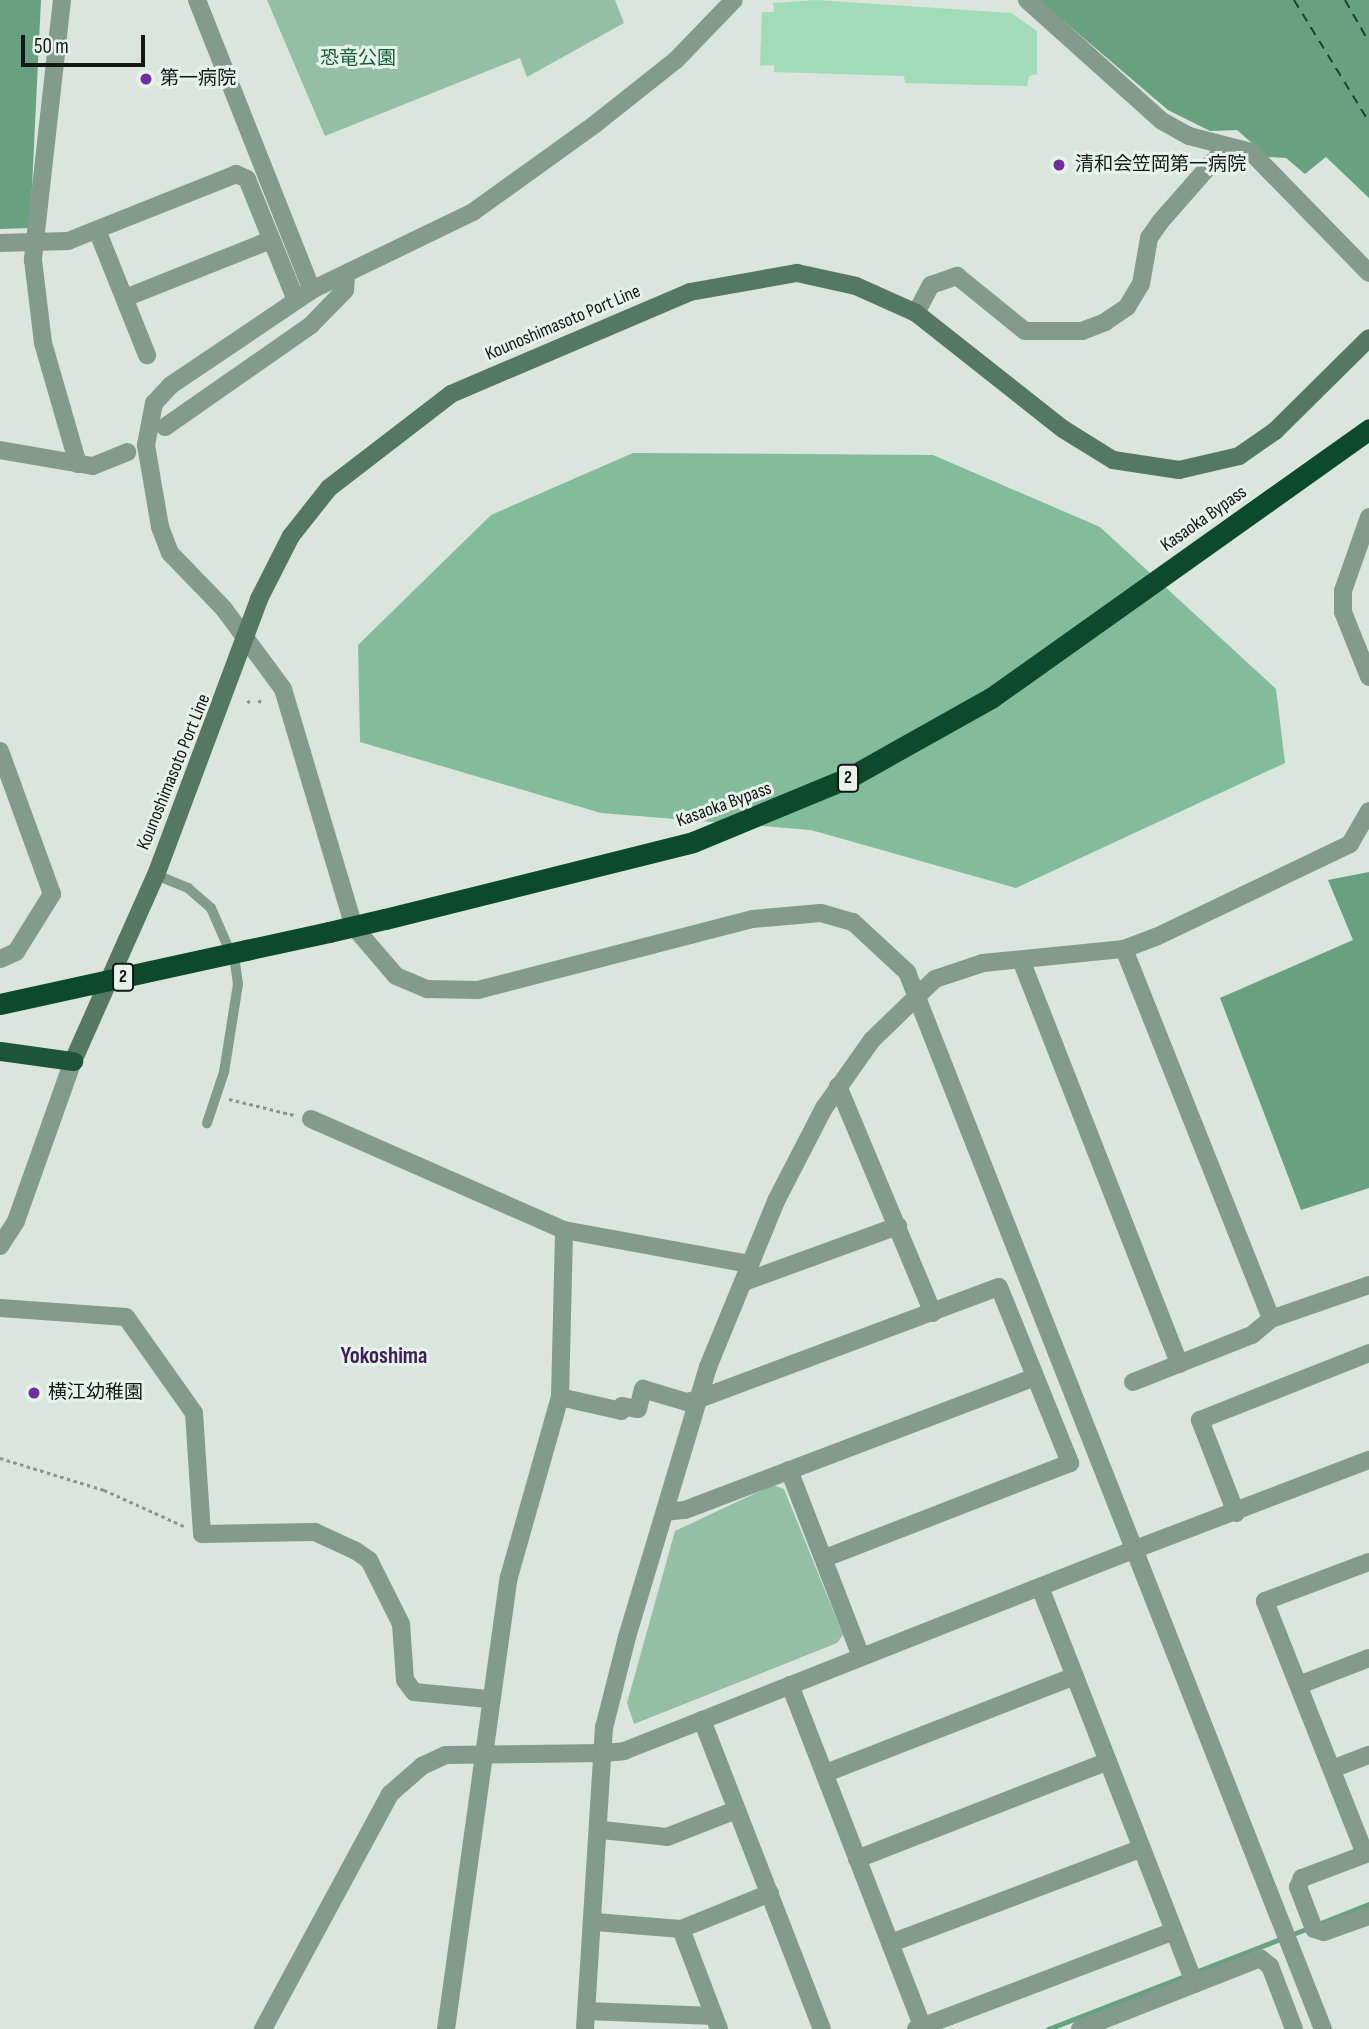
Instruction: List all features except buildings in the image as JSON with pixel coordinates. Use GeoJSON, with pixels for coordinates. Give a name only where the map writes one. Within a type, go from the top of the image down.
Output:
{"type":"FeatureCollection","features":[{"type":"Feature","properties":{"kind":"highway","name":"Kasaoka Bypass"},"geometry":{"type":"LineString","coordinates":[[0,1004],[385,919],[693,842],[850,777],[991,698],[1369,429]]}},
{"type":"Feature","properties":{"kind":"highway"},"geometry":{"type":"LineString","coordinates":[[0,1051],[73,1061]]}},
{"type":"Feature","properties":{"kind":"main road","name":"Kounoshimasoto Port Line"},"geometry":{"type":"LineString","coordinates":[[73,1061],[156,875],[246,642],[291,536],[329,488],[451,394],[690,292],[744,278],[797,273],[856,286],[916,313],[1063,429],[1113,460],[1149,470],[1210,466],[1239,456],[1275,431],[1369,338]]}},
{"type":"Feature","properties":{"kind":"street"},"geometry":{"type":"LineString","coordinates":[[62,0],[36,242],[41,333],[78,464]]}},
{"type":"Feature","properties":{"kind":"street"},"geometry":{"type":"LineString","coordinates":[[197,0],[312,290]]}},
{"type":"Feature","properties":{"kind":"street"},"geometry":{"type":"LineString","coordinates":[[734,0],[676,61],[473,212],[312,290],[171,385],[154,402],[149,422],[153,494],[170,553],[246,642],[291,706],[354,927],[396,976],[427,989],[478,990],[752,919],[821,913],[853,922],[874,938],[918,992],[1133,1550],[1322,2029]]}},
{"type":"Feature","properties":{"kind":"street"},"geometry":{"type":"LineString","coordinates":[[1027,0],[1162,121],[1226,147],[1241,145],[1251,152],[1369,272]]}},
{"type":"Feature","properties":{"kind":"street"},"geometry":{"type":"LineString","coordinates":[[916,313],[931,285],[957,276],[1025,331],[1082,331],[1105,322],[1127,307],[1141,284],[1149,238],[1160,222],[1226,147]]}},
{"type":"Feature","properties":{"kind":"street"},"geometry":{"type":"LineString","coordinates":[[0,243],[68,242],[236,174],[247,179],[296,300]]}},
{"type":"Feature","properties":{"kind":"street"},"geometry":{"type":"LineString","coordinates":[[97,230],[147,355]]}},
{"type":"Feature","properties":{"kind":"street"},"geometry":{"type":"LineString","coordinates":[[125,298],[271,240]]}},
{"type":"Feature","properties":{"kind":"street"},"geometry":{"type":"LineString","coordinates":[[165,427],[311,326],[345,290],[346,274]]}},
{"type":"Feature","properties":{"kind":"street"},"geometry":{"type":"LineString","coordinates":[[0,450],[93,466],[127,452]]}},
{"type":"Feature","properties":{"kind":"street"},"geometry":{"type":"LineString","coordinates":[[1369,517],[1343,591],[1343,612],[1369,677]]}},
{"type":"Feature","properties":{"kind":"street"},"geometry":{"type":"LineString","coordinates":[[0,751],[52,894],[16,953],[0,959]]}},
{"type":"Feature","properties":{"kind":"street"},"geometry":{"type":"LineString","coordinates":[[681,1929],[717,2023],[586,2020],[602,1830],[603,1752],[627,1637],[699,1399],[750,1264],[838,1086],[918,992],[959,969],[1124,949],[1350,844],[1369,811]]}},
{"type":"Feature","properties":{"kind":"street"},"geometry":{"type":"LineString","coordinates":[[1124,949],[1271,1318]]}},
{"type":"Feature","properties":{"kind":"street"},"geometry":{"type":"LineString","coordinates":[[1021,960],[1179,1364]]}},
{"type":"Feature","properties":{"kind":"street"},"geometry":{"type":"LineString","coordinates":[[0,1246],[16,1220],[73,1061]]}},
{"type":"Feature","properties":{"kind":"street"},"geometry":{"type":"LineString","coordinates":[[838,1086],[933,1313]]}},
{"type":"Feature","properties":{"kind":"street"},"geometry":{"type":"LineString","coordinates":[[311,1119],[564,1230],[750,1264]]}},
{"type":"Feature","properties":{"kind":"street"},"geometry":{"type":"LineString","coordinates":[[744,1282],[898,1226]]}},
{"type":"Feature","properties":{"kind":"street"},"geometry":{"type":"LineString","coordinates":[[446,2029],[487,1753],[488,1699],[519,1531],[546,1462],[560,1397],[564,1230]]}},
{"type":"Feature","properties":{"kind":"street"},"geometry":{"type":"LineString","coordinates":[[1133,1382],[1252,1335],[1271,1318],[1369,1285]]}},
{"type":"Feature","properties":{"kind":"street"},"geometry":{"type":"LineString","coordinates":[[560,1397],[621,1411],[622,1406],[638,1409],[643,1390],[687,1402],[699,1399],[999,1287],[1070,1463],[825,1558]]}},
{"type":"Feature","properties":{"kind":"street"},"geometry":{"type":"LineString","coordinates":[[0,1308],[127,1317],[194,1413],[202,1534],[315,1532],[356,1551],[369,1560],[401,1624],[405,1680],[414,1692],[488,1699]]}},
{"type":"Feature","properties":{"kind":"street"},"geometry":{"type":"LineString","coordinates":[[1236,1513],[1200,1420],[1369,1353]]}},
{"type":"Feature","properties":{"kind":"street"},"geometry":{"type":"LineString","coordinates":[[666,1512],[789,1470],[1035,1377]]}},
{"type":"Feature","properties":{"kind":"street"},"geometry":{"type":"LineString","coordinates":[[263,2029],[390,1794],[446,1755],[624,1751],[1369,1460]]}},
{"type":"Feature","properties":{"kind":"street"},"geometry":{"type":"LineString","coordinates":[[789,1470],[861,1657]]}},
{"type":"Feature","properties":{"kind":"street"},"geometry":{"type":"LineString","coordinates":[[1369,1562],[1265,1601],[1367,1854],[1302,1878],[1298,1887],[1314,1929],[1324,1932],[1369,1916]]}},
{"type":"Feature","properties":{"kind":"street"},"geometry":{"type":"LineString","coordinates":[[1040,1587],[1195,1984]]}},
{"type":"Feature","properties":{"kind":"street"},"geometry":{"type":"LineString","coordinates":[[1299,1685],[1369,1658]]}},
{"type":"Feature","properties":{"kind":"street"},"geometry":{"type":"LineString","coordinates":[[826,1773],[1075,1676]]}},
{"type":"Feature","properties":{"kind":"street"},"geometry":{"type":"LineString","coordinates":[[790,1685],[891,1942],[919,2028],[1174,1931]]}},
{"type":"Feature","properties":{"kind":"street"},"geometry":{"type":"LineString","coordinates":[[702,1720],[822,2029]]}},
{"type":"Feature","properties":{"kind":"street"},"geometry":{"type":"LineString","coordinates":[[1332,1769],[1369,1755]]}},
{"type":"Feature","properties":{"kind":"street"},"geometry":{"type":"LineString","coordinates":[[857,1859],[1108,1761]]}},
{"type":"Feature","properties":{"kind":"street"},"geometry":{"type":"LineString","coordinates":[[602,1830],[667,1838],[736,1810]]}},
{"type":"Feature","properties":{"kind":"street"},"geometry":{"type":"LineString","coordinates":[[891,1942],[1142,1848]]}},
{"type":"Feature","properties":{"kind":"street"},"geometry":{"type":"LineString","coordinates":[[595,1922],[681,1929],[770,1893]]}},
{"type":"Feature","properties":{"kind":"street"},"geometry":{"type":"LineString","coordinates":[[1080,2029],[1260,1958],[1270,1966],[1294,2029]]}},
{"type":"Feature","properties":{"kind":"lane"},"geometry":{"type":"LineString","coordinates":[[156,875],[188,888],[211,908],[235,963],[238,984],[218,1096],[207,1123]]}},
{"type":"Feature","properties":{"kind":"path"},"geometry":{"type":"LineString","coordinates":[[218,1096],[311,1119]]}},
{"type":"Feature","properties":{"kind":"path"},"geometry":{"type":"LineString","coordinates":[[0,1458],[104,1490],[202,1534]]}},
{"type":"Feature","properties":{"kind":"green space","name":"恐竜公園"},"geometry":{"type":"Polygon","coordinates":[[[267,0],[615,0],[624,23],[527,77],[520,58],[325,136],[267,0]]]}},
{"type":"Feature","properties":{"kind":"green space"},"geometry":{"type":"Polygon","coordinates":[[[773,1485],[784,1489],[843,1635],[837,1643],[634,1724],[627,1703],[675,1531],[773,1485]]]}},
{"type":"Feature","properties":{"kind":"shaded area"},"geometry":{"type":"Polygon","coordinates":[[[0,0],[41,0],[30,228],[0,229],[0,0]]]}},
{"type":"Feature","properties":{"kind":"shaded area"},"geometry":{"type":"Polygon","coordinates":[[[1039,0],[1369,0],[1369,198],[1326,157],[1305,174],[1286,158],[1268,157],[1237,130],[1210,131],[1168,110],[1039,0]]]}},
{"type":"Feature","properties":{"kind":"shaded area"},"geometry":{"type":"Polygon","coordinates":[[[633,453],[933,455],[1100,527],[1276,689],[1285,763],[1016,888],[811,830],[601,813],[360,742],[358,645],[491,515],[633,453]]]}},
{"type":"Feature","properties":{"kind":"shaded area"},"geometry":{"type":"Polygon","coordinates":[[[1369,872],[1369,1188],[1301,1210],[1220,998],[1353,940],[1328,880],[1369,872]]]}},
{"type":"Feature","properties":{"kind":"waterway"},"geometry":{"type":"LineString","coordinates":[[1318,1924],[1369,1904]]}},
{"type":"Feature","properties":{"kind":"waterway"},"geometry":{"type":"LineString","coordinates":[[1048,2029],[1309,1928]]}},
{"type":"Feature","properties":{"kind":"ferry route"},"geometry":{"type":"LineString","coordinates":[[1294,0],[1369,122]]}},
{"type":"Feature","properties":{"kind":"ferry route"},"geometry":{"type":"LineString","coordinates":[[1345,0],[1369,42]]}},
{"type":"Feature","properties":{"kind":"place","name":"第一病院"},"geometry":{"type":"Point","coordinates":[146,79]}},
{"type":"Feature","properties":{"kind":"place","name":"清和会笠岡第一病院"},"geometry":{"type":"Point","coordinates":[1059,165]}},
{"type":"Feature","properties":{"kind":"place","name":"横江幼稚園"},"geometry":{"type":"Point","coordinates":[34,1393]}},
{"type":"Feature","properties":{"kind":"district","name":"Yokoshima"},"geometry":{"type":"Point","coordinates":[384,1356]}}]}
